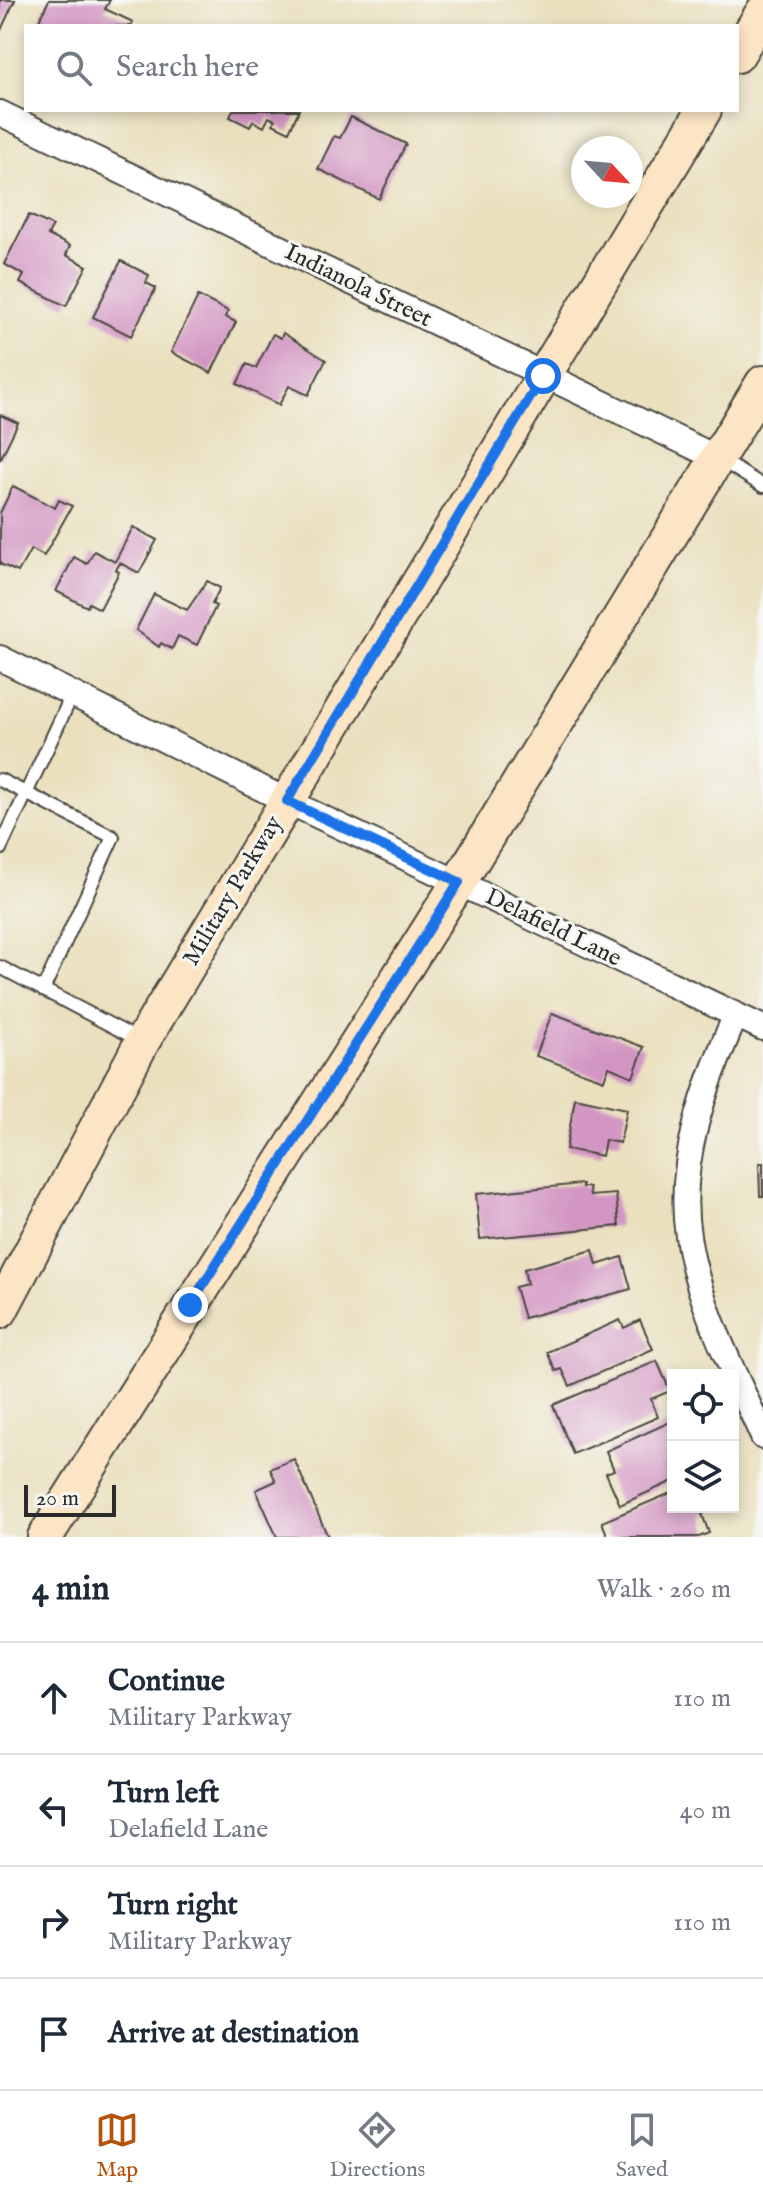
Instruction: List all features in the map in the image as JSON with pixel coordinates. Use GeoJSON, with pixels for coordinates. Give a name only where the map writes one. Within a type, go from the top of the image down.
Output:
{"type":"FeatureCollection","features":[{"type":"Feature","properties":{"kind":"main road"},"geometry":{"type":"LineString","coordinates":[[739,52],[763,12]]}},
{"type":"Feature","properties":{"kind":"main road","name":"Military Parkway"},"geometry":{"type":"LineString","coordinates":[[0,1311],[142,1042],[703,112]]}},
{"type":"Feature","properties":{"kind":"main road"},"geometry":{"type":"LineString","coordinates":[[45,1537],[459,882],[763,383]]}},
{"type":"Feature","properties":{"kind":"street","name":"Indianola Street"},"geometry":{"type":"LineString","coordinates":[[0,113],[717,458]]}},
{"type":"Feature","properties":{"kind":"street","name":"Delafield Lane"},"geometry":{"type":"LineString","coordinates":[[0,658],[287,801],[763,1028]]}},
{"type":"Feature","properties":{"kind":"street"},"geometry":{"type":"LineString","coordinates":[[735,1017],[715,1062],[698,1114],[688,1180],[687,1235],[709,1314],[763,1437]]}},
{"type":"Feature","properties":{"kind":"lane"},"geometry":{"type":"LineString","coordinates":[[717,458],[763,486]]}},
{"type":"Feature","properties":{"kind":"lane"},"geometry":{"type":"LineString","coordinates":[[0,849],[73,693]]}},
{"type":"Feature","properties":{"kind":"lane"},"geometry":{"type":"LineString","coordinates":[[0,780],[113,837],[43,990]]}},
{"type":"Feature","properties":{"kind":"lane"},"geometry":{"type":"LineString","coordinates":[[1,969],[142,1042]]}},
{"type":"Feature","properties":{"kind":"building"},"geometry":{"type":"Polygon","coordinates":[[[0,0],[15,0],[0,32],[0,0]]]}},
{"type":"Feature","properties":{"kind":"building"},"geometry":{"type":"Polygon","coordinates":[[[49,0],[110,0],[105,9],[133,22],[132,24],[37,24],[49,0]]]}},
{"type":"Feature","properties":{"kind":"building"},"geometry":{"type":"Polygon","coordinates":[[[232,112],[298,112],[289,132],[273,124],[275,120],[269,117],[264,127],[253,121],[250,127],[230,117],[232,112]]]}},
{"type":"Feature","properties":{"kind":"building"},"geometry":{"type":"Polygon","coordinates":[[[351,117],[406,144],[379,199],[318,169],[334,136],[340,138],[351,117]]]}},
{"type":"Feature","properties":{"kind":"building"},"geometry":{"type":"Polygon","coordinates":[[[29,215],[53,226],[48,235],[70,246],[66,255],[87,266],[66,306],[20,283],[24,275],[4,264],[29,215]]]}},
{"type":"Feature","properties":{"kind":"building"},"geometry":{"type":"Polygon","coordinates":[[[121,261],[149,275],[146,283],[156,288],[131,336],[93,317],[121,261]]]}},
{"type":"Feature","properties":{"kind":"building"},"geometry":{"type":"Polygon","coordinates":[[[198,296],[228,311],[225,317],[236,322],[211,373],[171,352],[198,296]]]}},
{"type":"Feature","properties":{"kind":"building"},"geometry":{"type":"Polygon","coordinates":[[[283,333],[326,360],[308,395],[289,386],[279,405],[237,384],[247,364],[256,368],[273,334],[281,338],[283,333]]]}},
{"type":"Feature","properties":{"kind":"building"},"geometry":{"type":"Polygon","coordinates":[[[0,415],[18,423],[0,460],[0,415]]]}},
{"type":"Feature","properties":{"kind":"building"},"geometry":{"type":"Polygon","coordinates":[[[13,486],[55,508],[59,500],[72,506],[44,556],[31,549],[18,572],[0,564],[0,513],[13,486]]]}},
{"type":"Feature","properties":{"kind":"building"},"geometry":{"type":"Polygon","coordinates":[[[133,527],[157,540],[139,573],[120,563],[116,570],[119,572],[100,609],[89,603],[87,607],[56,591],[74,557],[87,564],[94,551],[115,562],[133,527]]]}},
{"type":"Feature","properties":{"kind":"building"},"geometry":{"type":"Polygon","coordinates":[[[207,581],[220,588],[212,604],[216,606],[197,645],[178,636],[172,649],[161,643],[159,647],[136,630],[154,594],[187,610],[207,581]]]}},
{"type":"Feature","properties":{"kind":"building"},"geometry":{"type":"Polygon","coordinates":[[[552,1013],[644,1047],[633,1077],[609,1067],[604,1080],[536,1056],[552,1013]]]}},
{"type":"Feature","properties":{"kind":"building"},"geometry":{"type":"Polygon","coordinates":[[[575,1098],[627,1109],[620,1143],[605,1140],[602,1156],[566,1149],[575,1098]]]}},
{"type":"Feature","properties":{"kind":"building"},"geometry":{"type":"Polygon","coordinates":[[[759,1163],[763,1163],[763,1196],[760,1196],[759,1163]]]}},
{"type":"Feature","properties":{"kind":"building"},"geometry":{"type":"Polygon","coordinates":[[[582,1184],[582,1187],[589,1187],[590,1196],[616,1194],[619,1226],[480,1239],[476,1194],[582,1184]]]}},
{"type":"Feature","properties":{"kind":"building"},"geometry":{"type":"Polygon","coordinates":[[[593,1250],[597,1265],[622,1257],[631,1289],[524,1318],[515,1287],[527,1284],[524,1269],[593,1250]]]}},
{"type":"Feature","properties":{"kind":"building"},"geometry":{"type":"Polygon","coordinates":[[[620,1320],[624,1328],[640,1320],[653,1349],[570,1386],[562,1369],[556,1371],[547,1352],[620,1320]]]}},
{"type":"Feature","properties":{"kind":"building"},"geometry":{"type":"Polygon","coordinates":[[[657,1361],[667,1384],[667,1392],[651,1399],[658,1417],[573,1454],[553,1405],[657,1361]]]}},
{"type":"Feature","properties":{"kind":"building"},"geometry":{"type":"Polygon","coordinates":[[[667,1423],[667,1484],[620,1505],[606,1473],[614,1470],[606,1451],[667,1423]]]}},
{"type":"Feature","properties":{"kind":"building"},"geometry":{"type":"Polygon","coordinates":[[[294,1459],[328,1537],[277,1537],[256,1490],[276,1481],[270,1469],[294,1459]]]}},
{"type":"Feature","properties":{"kind":"building"},"geometry":{"type":"Polygon","coordinates":[[[667,1495],[667,1513],[704,1513],[702,1514],[709,1533],[699,1537],[608,1537],[602,1522],[667,1495]]]}},
{"type":"Feature","properties":{"kind":"route"},"geometry":{"type":"LineString","coordinates":[[190,1305],[459,882],[287,801],[543,376]]}}]}
